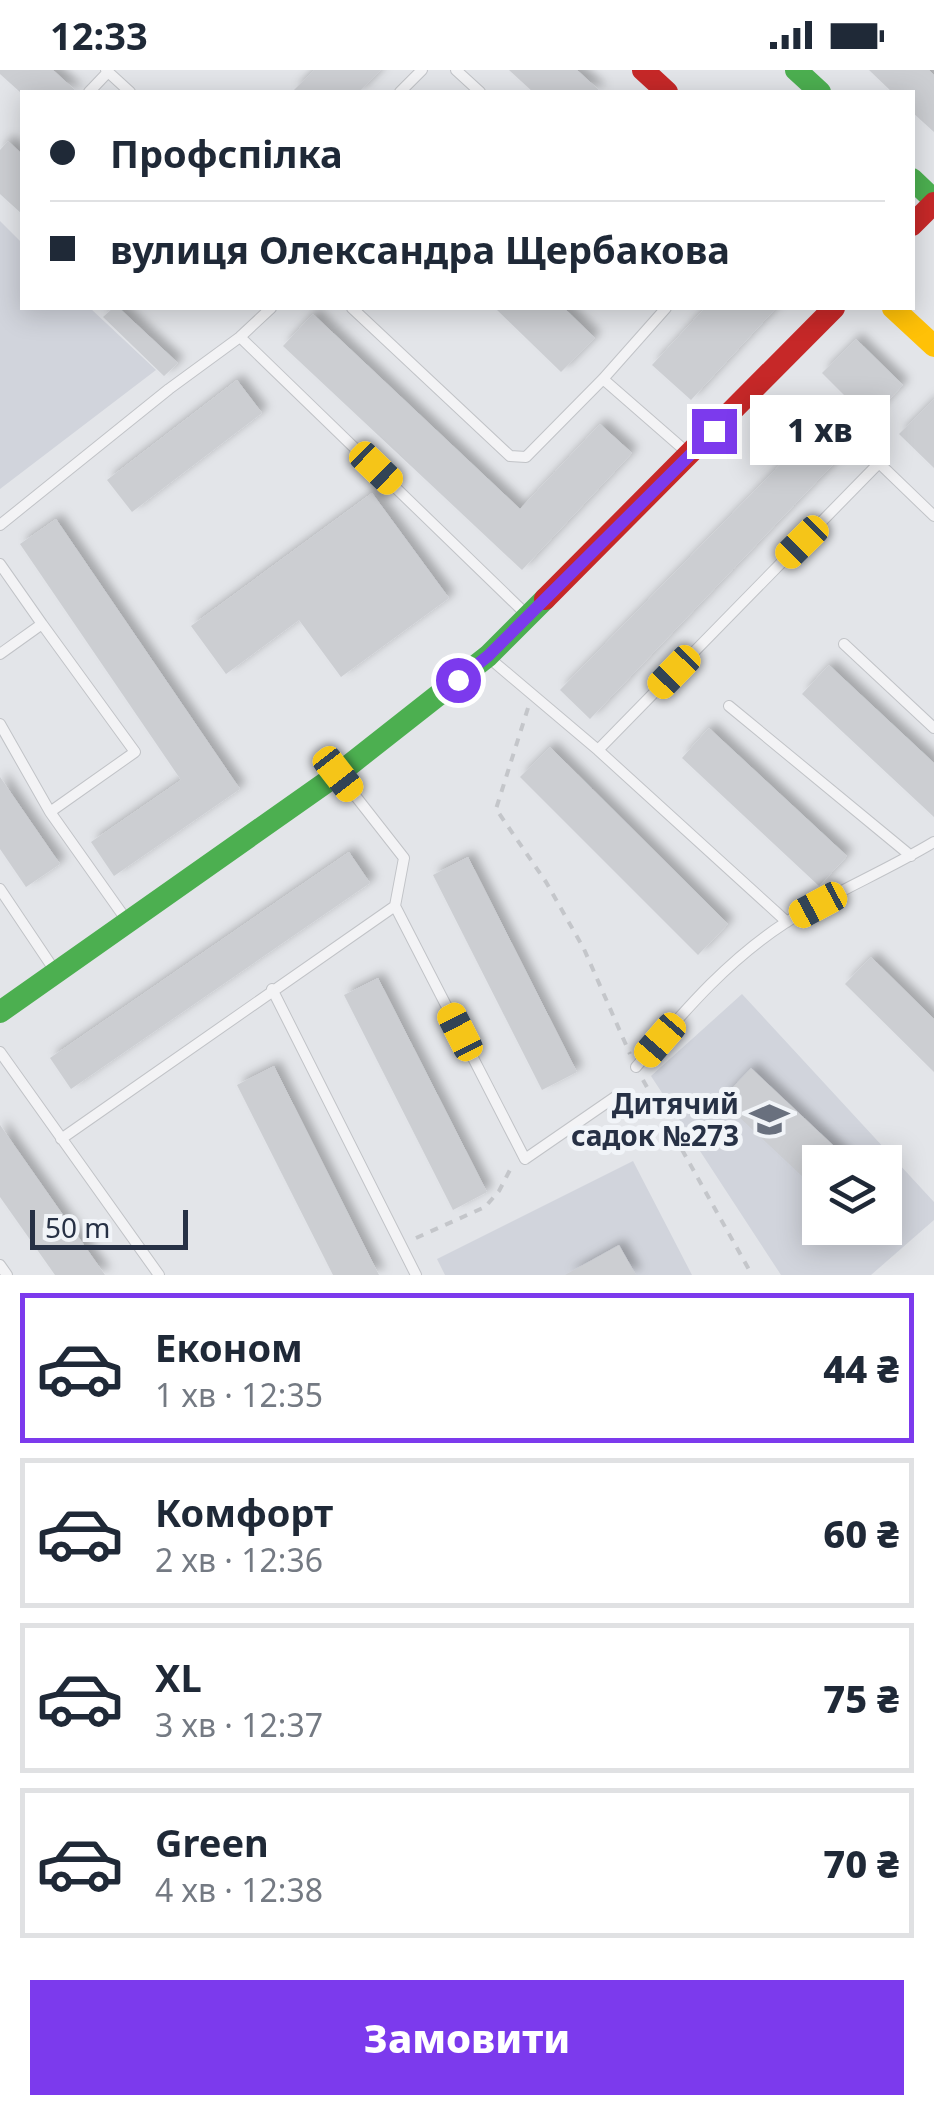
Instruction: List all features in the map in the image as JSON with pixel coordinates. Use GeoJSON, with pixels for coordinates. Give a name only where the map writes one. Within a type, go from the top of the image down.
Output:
{"type":"FeatureCollection","features":[{"type":"Feature","properties":{"kind":"street"},"geometry":{"type":"LineString","coordinates":[[643,70],[665,90]]}},
{"type":"Feature","properties":{"kind":"street"},"geometry":{"type":"LineString","coordinates":[[796,70],[818,90]]}},
{"type":"Feature","properties":{"kind":"street"},"geometry":{"type":"LineString","coordinates":[[915,182],[934,201],[915,222]]}},
{"type":"Feature","properties":{"kind":"street"},"geometry":{"type":"LineString","coordinates":[[0,1012],[338,774],[488,656],[832,310]]}},
{"type":"Feature","properties":{"kind":"street"},"geometry":{"type":"LineString","coordinates":[[895,310],[934,346]]}},
{"type":"Feature","properties":{"kind":"lane"},"geometry":{"type":"LineString","coordinates":[[402,90],[422,70]]}},
{"type":"Feature","properties":{"kind":"lane"},"geometry":{"type":"LineString","coordinates":[[456,70],[478,90]]}},
{"type":"Feature","properties":{"kind":"lane"},"geometry":{"type":"LineString","coordinates":[[107,71],[128,90]]}},
{"type":"Feature","properties":{"kind":"lane"},"geometry":{"type":"LineString","coordinates":[[0,525],[270,310]]}},
{"type":"Feature","properties":{"kind":"lane"},"geometry":{"type":"LineString","coordinates":[[354,310],[510,456],[526,457],[664,310]]}},
{"type":"Feature","properties":{"kind":"lane"},"geometry":{"type":"LineString","coordinates":[[240,337],[528,617]]}},
{"type":"Feature","properties":{"kind":"lane"},"geometry":{"type":"LineString","coordinates":[[603,379],[690,455]]}},
{"type":"Feature","properties":{"kind":"lane"},"geometry":{"type":"LineString","coordinates":[[598,750],[879,463],[934,516]]}},
{"type":"Feature","properties":{"kind":"lane"},"geometry":{"type":"LineString","coordinates":[[0,564],[135,752],[50,812]]}},
{"type":"Feature","properties":{"kind":"lane"},"geometry":{"type":"LineString","coordinates":[[0,654],[42,624]]}},
{"type":"Feature","properties":{"kind":"lane"},"geometry":{"type":"LineString","coordinates":[[844,644],[934,728]]}},
{"type":"Feature","properties":{"kind":"lane"},"geometry":{"type":"LineString","coordinates":[[488,656],[598,750],[786,922]]}},
{"type":"Feature","properties":{"kind":"lane"},"geometry":{"type":"LineString","coordinates":[[728,706],[912,856]]}},
{"type":"Feature","properties":{"kind":"lane"},"geometry":{"type":"LineString","coordinates":[[0,724],[50,812],[128,923]]}},
{"type":"Feature","properties":{"kind":"lane"},"geometry":{"type":"LineString","coordinates":[[338,774],[404,858],[394,906],[525,1159],[615,1097]]}},
{"type":"Feature","properties":{"kind":"lane"},"geometry":{"type":"LineString","coordinates":[[636,1067],[707,984],[786,922],[934,842]]}},
{"type":"Feature","properties":{"kind":"lane"},"geometry":{"type":"LineString","coordinates":[[0,889],[56,973]]}},
{"type":"Feature","properties":{"kind":"lane"},"geometry":{"type":"LineString","coordinates":[[61,1139],[394,906]]}},
{"type":"Feature","properties":{"kind":"lane"},"geometry":{"type":"LineString","coordinates":[[272,989],[416,1275]]}},
{"type":"Feature","properties":{"kind":"lane"},"geometry":{"type":"LineString","coordinates":[[0,1052],[160,1275]]}},
{"type":"Feature","properties":{"kind":"lane"},"geometry":{"type":"LineString","coordinates":[[0,1265],[7,1275]]}},
{"type":"Feature","properties":{"kind":"path"},"geometry":{"type":"LineString","coordinates":[[532,694],[496,808],[546,882],[584,949],[636,1067],[752,1275]]}},
{"type":"Feature","properties":{"kind":"path"},"geometry":{"type":"LineString","coordinates":[[401,1245],[486,1207],[510,1168],[525,1159]]}},
{"type":"Feature","properties":{"kind":"shaded area"},"geometry":{"type":"Polygon","coordinates":[[[0,221],[20,241],[20,310],[92,310],[156,370],[0,489],[0,221]]]}},
{"type":"Feature","properties":{"kind":"shaded area","name":"Дитячий садок №273"},"geometry":{"type":"Polygon","coordinates":[[[742,994],[881,1145],[802,1145],[802,1245],[902,1245],[902,1167],[934,1202],[934,1220],[871,1275],[781,1275],[651,1076],[742,994]]]}},
{"type":"Feature","properties":{"kind":"shaded area"},"geometry":{"type":"Polygon","coordinates":[[[633,1161],[692,1275],[445,1275],[437,1259],[633,1161]]]}},
{"type":"Feature","properties":{"kind":"building"},"geometry":{"type":"Polygon","coordinates":[[[0,70],[53,70],[75,90],[20,92],[0,70]]]}},
{"type":"Feature","properties":{"kind":"building"},"geometry":{"type":"Polygon","coordinates":[[[314,70],[381,70],[361,90],[294,90],[314,70]]]}},
{"type":"Feature","properties":{"kind":"building"},"geometry":{"type":"Polygon","coordinates":[[[509,70],[577,70],[599,90],[531,90],[509,70]]]}},
{"type":"Feature","properties":{"kind":"building"},"geometry":{"type":"Polygon","coordinates":[[[869,70],[929,70],[934,75],[934,132],[915,115],[915,90],[890,90],[869,70]]]}},
{"type":"Feature","properties":{"kind":"building"},"geometry":{"type":"Polygon","coordinates":[[[8,141],[20,152],[20,212],[0,194],[0,150],[8,141]]]}},
{"type":"Feature","properties":{"kind":"building"},"geometry":{"type":"Polygon","coordinates":[[[111,310],[121,310],[178,363],[164,376],[103,317],[111,310]]]}},
{"type":"Feature","properties":{"kind":"building"},"geometry":{"type":"Polygon","coordinates":[[[497,310],[566,310],[595,338],[561,372],[497,310]]]}},
{"type":"Feature","properties":{"kind":"building"},"geometry":{"type":"Polygon","coordinates":[[[703,310],[774,310],[691,400],[652,365],[703,310]]]}},
{"type":"Feature","properties":{"kind":"building"},"geometry":{"type":"Polygon","coordinates":[[[313,314],[520,509],[600,424],[632,453],[522,570],[283,346],[313,314]]]}},
{"type":"Feature","properties":{"kind":"building"},"geometry":{"type":"Polygon","coordinates":[[[856,339],[903,385],[869,420],[822,373],[856,339]]]}},
{"type":"Feature","properties":{"kind":"building"},"geometry":{"type":"Polygon","coordinates":[[[237,380],[262,413],[132,512],[107,480],[237,380]]]}},
{"type":"Feature","properties":{"kind":"building"},"geometry":{"type":"Polygon","coordinates":[[[934,399],[934,468],[899,434],[934,399]]]}},
{"type":"Feature","properties":{"kind":"building"},"geometry":{"type":"Polygon","coordinates":[[[813,431],[839,458],[590,719],[560,690],[813,431]]]}},
{"type":"Feature","properties":{"kind":"building"},"geometry":{"type":"Polygon","coordinates":[[[372,493],[449,598],[341,677],[299,620],[226,674],[191,626],[372,493]]]}},
{"type":"Feature","properties":{"kind":"building"},"geometry":{"type":"Polygon","coordinates":[[[56,519],[240,789],[114,876],[91,842],[181,780],[20,544],[56,519]]]}},
{"type":"Feature","properties":{"kind":"building"},"geometry":{"type":"Polygon","coordinates":[[[829,665],[934,763],[934,817],[802,694],[829,665]]]}},
{"type":"Feature","properties":{"kind":"building"},"geometry":{"type":"Polygon","coordinates":[[[709,728],[847,856],[819,886],[682,758],[709,728]]]}},
{"type":"Feature","properties":{"kind":"building"},"geometry":{"type":"Polygon","coordinates":[[[550,747],[728,924],[698,955],[520,777],[550,747]]]}},
{"type":"Feature","properties":{"kind":"building"},"geometry":{"type":"Polygon","coordinates":[[[0,777],[60,864],[26,887],[0,849],[0,777]]]}},
{"type":"Feature","properties":{"kind":"building"},"geometry":{"type":"Polygon","coordinates":[[[349,852],[370,883],[71,1089],[50,1058],[349,852]]]}},
{"type":"Feature","properties":{"kind":"building"},"geometry":{"type":"Polygon","coordinates":[[[468,857],[577,1072],[542,1090],[433,875],[468,857]]]}},
{"type":"Feature","properties":{"kind":"building"},"geometry":{"type":"Polygon","coordinates":[[[871,957],[934,1019],[934,1072],[845,984],[871,957]]]}},
{"type":"Feature","properties":{"kind":"building"},"geometry":{"type":"Polygon","coordinates":[[[378,978],[487,1192],[453,1210],[344,995],[378,978]]]}},
{"type":"Feature","properties":{"kind":"building"},"geometry":{"type":"Polygon","coordinates":[[[274,1066],[379,1275],[333,1275],[237,1085],[274,1066]]]}},
{"type":"Feature","properties":{"kind":"building"},"geometry":{"type":"Polygon","coordinates":[[[751,1068],[833,1145],[802,1145],[802,1176],[721,1100],[751,1068]]]}},
{"type":"Feature","properties":{"kind":"building"},"geometry":{"type":"Polygon","coordinates":[[[0,1125],[105,1275],[55,1275],[0,1197],[0,1125]]]}},
{"type":"Feature","properties":{"kind":"building"},"geometry":{"type":"Polygon","coordinates":[[[619,1245],[636,1275],[565,1275],[619,1245]]]}},
{"type":"Feature","properties":{"kind":"traffic: fast"},"geometry":{"type":"LineString","coordinates":[[796,70],[818,90]]}},
{"type":"Feature","properties":{"kind":"traffic: fast"},"geometry":{"type":"LineString","coordinates":[[915,182],[934,200]]}},
{"type":"Feature","properties":{"kind":"traffic: fast"},"geometry":{"type":"LineString","coordinates":[[0,1012],[338,774],[488,656],[545,599]]}},
{"type":"Feature","properties":{"kind":"traffic: slow"},"geometry":{"type":"LineString","coordinates":[[895,310],[934,346]]}},
{"type":"Feature","properties":{"kind":"traffic: jam"},"geometry":{"type":"LineString","coordinates":[[643,70],[665,90]]}},
{"type":"Feature","properties":{"kind":"traffic: jam"},"geometry":{"type":"LineString","coordinates":[[915,222],[934,203]]}},
{"type":"Feature","properties":{"kind":"traffic: jam"},"geometry":{"type":"LineString","coordinates":[[545,599],[832,310]]}},
{"type":"Feature","properties":{"kind":"place","name":"Дитячий садок №273"},"geometry":{"type":"Point","coordinates":[769,1119]}},
{"type":"Feature","properties":{"kind":"route"},"geometry":{"type":"LineString","coordinates":[[458,680],[488,656],[714,431]]}}]}
